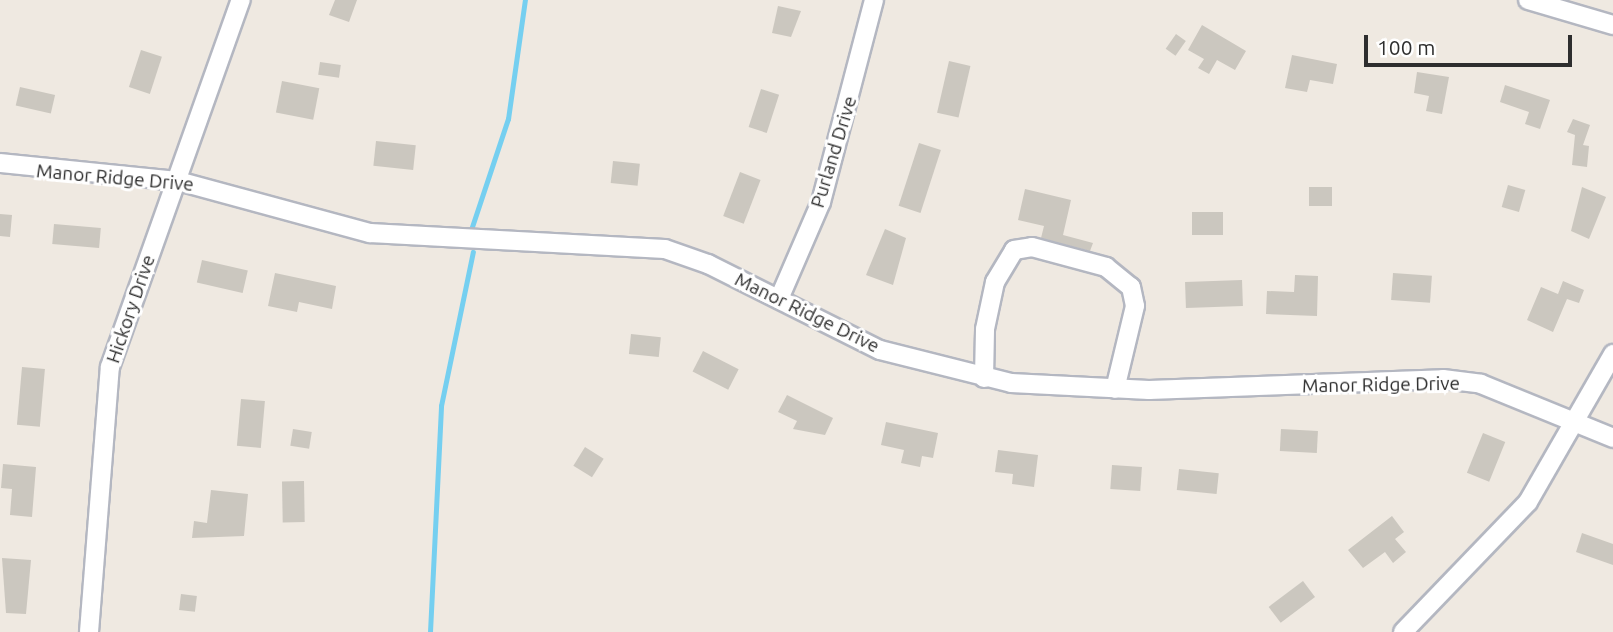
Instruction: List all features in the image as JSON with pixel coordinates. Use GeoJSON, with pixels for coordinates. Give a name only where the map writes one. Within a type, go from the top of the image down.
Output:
{"type":"FeatureCollection","features":[{"type":"Feature","properties":{"kind":"street","name":"Hickory Drive"},"geometry":{"type":"LineString","coordinates":[[89,632],[110,367],[241,0]]}},
{"type":"Feature","properties":{"kind":"street","name":"Purland Drive"},"geometry":{"type":"LineString","coordinates":[[779,299],[821,202],[874,0]]}},
{"type":"Feature","properties":{"kind":"street"},"geometry":{"type":"LineString","coordinates":[[1528,0],[1613,25]]}},
{"type":"Feature","properties":{"kind":"street","name":"Manor Ridge Drive"},"geometry":{"type":"LineString","coordinates":[[0,163],[178,181],[370,233],[665,249],[779,299],[880,350],[984,378],[1115,389],[1443,379],[1481,384],[1579,422],[1613,439]]}},
{"type":"Feature","properties":{"kind":"street"},"geometry":{"type":"LineString","coordinates":[[984,378],[985,329],[995,282],[1014,250],[1032,247],[1106,267],[1131,287],[1135,306],[1115,389]]}},
{"type":"Feature","properties":{"kind":"street"},"geometry":{"type":"LineString","coordinates":[[1403,632],[1528,502],[1579,422],[1613,354]]}},
{"type":"Feature","properties":{"kind":"building"},"geometry":{"type":"Polygon","coordinates":[[[335,0],[357,0],[349,22],[329,15],[335,0]]]}},
{"type":"Feature","properties":{"kind":"building"},"geometry":{"type":"Polygon","coordinates":[[[778,6],[801,11],[791,37],[772,33],[778,6]]]}},
{"type":"Feature","properties":{"kind":"building"},"geometry":{"type":"Polygon","coordinates":[[[1202,25],[1246,51],[1235,70],[1217,60],[1209,74],[1198,68],[1204,59],[1188,50],[1202,25]]]}},
{"type":"Feature","properties":{"kind":"building"},"geometry":{"type":"Polygon","coordinates":[[[1176,34],[1186,41],[1176,56],[1166,49],[1176,34]]]}},
{"type":"Feature","properties":{"kind":"building"},"geometry":{"type":"Polygon","coordinates":[[[141,50],[162,57],[150,94],[129,87],[141,50]]]}},
{"type":"Feature","properties":{"kind":"building"},"geometry":{"type":"Polygon","coordinates":[[[1292,55],[1337,64],[1333,84],[1310,80],[1307,92],[1285,88],[1292,55]]]}},
{"type":"Feature","properties":{"kind":"building"},"geometry":{"type":"Polygon","coordinates":[[[949,61],[970,66],[959,118],[937,113],[949,61]]]}},
{"type":"Feature","properties":{"kind":"building"},"geometry":{"type":"Polygon","coordinates":[[[320,62],[341,65],[339,78],[318,75],[320,62]]]}},
{"type":"Feature","properties":{"kind":"building"},"geometry":{"type":"Polygon","coordinates":[[[1417,72],[1449,77],[1442,114],[1426,111],[1429,96],[1414,93],[1417,72]]]}},
{"type":"Feature","properties":{"kind":"building"},"geometry":{"type":"Polygon","coordinates":[[[282,81],[319,88],[313,120],[276,112],[282,81]]]}},
{"type":"Feature","properties":{"kind":"building"},"geometry":{"type":"Polygon","coordinates":[[[1505,85],[1550,100],[1540,129],[1525,124],[1529,112],[1500,102],[1505,85]]]}},
{"type":"Feature","properties":{"kind":"building"},"geometry":{"type":"Polygon","coordinates":[[[20,87],[55,95],[51,114],[16,106],[20,87]]]}},
{"type":"Feature","properties":{"kind":"building"},"geometry":{"type":"Polygon","coordinates":[[[761,89],[779,95],[767,133],[749,127],[761,89]]]}},
{"type":"Feature","properties":{"kind":"building"},"geometry":{"type":"Polygon","coordinates":[[[1573,119],[1590,125],[1583,145],[1589,146],[1587,167],[1572,165],[1575,135],[1567,132],[1573,119]]]}},
{"type":"Feature","properties":{"kind":"building"},"geometry":{"type":"Polygon","coordinates":[[[376,141],[416,145],[413,170],[373,166],[376,141]]]}},
{"type":"Feature","properties":{"kind":"building"},"geometry":{"type":"Polygon","coordinates":[[[919,143],[941,150],[920,213],[899,206],[919,143]]]}},
{"type":"Feature","properties":{"kind":"building"},"geometry":{"type":"Polygon","coordinates":[[[613,161],[640,164],[638,186],[611,183],[613,161]]]}},
{"type":"Feature","properties":{"kind":"building"},"geometry":{"type":"Polygon","coordinates":[[[740,172],[761,180],[744,224],[723,216],[740,172]]]}},
{"type":"Feature","properties":{"kind":"building"},"geometry":{"type":"Polygon","coordinates":[[[1508,185],[1525,190],[1519,212],[1502,207],[1508,185]]]}},
{"type":"Feature","properties":{"kind":"building"},"geometry":{"type":"Polygon","coordinates":[[[1309,187],[1332,187],[1332,206],[1309,206],[1309,187]]]}},
{"type":"Feature","properties":{"kind":"building"},"geometry":{"type":"Polygon","coordinates":[[[1582,187],[1606,197],[1589,239],[1571,231],[1582,187]]]}},
{"type":"Feature","properties":{"kind":"building"},"geometry":{"type":"Polygon","coordinates":[[[1025,189],[1071,200],[1063,235],[1093,243],[1090,251],[1041,238],[1044,226],[1018,220],[1025,189]]]}},
{"type":"Feature","properties":{"kind":"building"},"geometry":{"type":"Polygon","coordinates":[[[1192,212],[1223,212],[1223,235],[1192,235],[1192,212]]]}},
{"type":"Feature","properties":{"kind":"building"},"geometry":{"type":"Polygon","coordinates":[[[0,214],[12,215],[10,237],[0,236],[0,214]]]}},
{"type":"Feature","properties":{"kind":"building"},"geometry":{"type":"Polygon","coordinates":[[[54,224],[101,228],[99,248],[52,244],[54,224]]]}},
{"type":"Feature","properties":{"kind":"building"},"geometry":{"type":"Polygon","coordinates":[[[885,229],[906,238],[893,285],[866,275],[885,229]]]}},
{"type":"Feature","properties":{"kind":"building"},"geometry":{"type":"Polygon","coordinates":[[[202,260],[248,271],[243,293],[197,282],[202,260]]]}},
{"type":"Feature","properties":{"kind":"building"},"geometry":{"type":"Polygon","coordinates":[[[275,273],[336,286],[332,309],[299,302],[297,312],[268,306],[275,273]]]}},
{"type":"Feature","properties":{"kind":"building"},"geometry":{"type":"Polygon","coordinates":[[[1393,273],[1432,276],[1430,303],[1391,300],[1393,273]]]}},
{"type":"Feature","properties":{"kind":"building"},"geometry":{"type":"Polygon","coordinates":[[[1295,275],[1318,276],[1317,316],[1266,314],[1267,291],[1294,292],[1295,275]]]}},
{"type":"Feature","properties":{"kind":"building"},"geometry":{"type":"Polygon","coordinates":[[[1242,280],[1243,306],[1186,308],[1185,282],[1242,280]]]}},
{"type":"Feature","properties":{"kind":"building"},"geometry":{"type":"Polygon","coordinates":[[[1563,281],[1584,290],[1579,303],[1567,299],[1553,332],[1527,320],[1541,287],[1558,294],[1563,281]]]}},
{"type":"Feature","properties":{"kind":"building"},"geometry":{"type":"Polygon","coordinates":[[[631,334],[661,337],[659,357],[629,354],[631,334]]]}},
{"type":"Feature","properties":{"kind":"building"},"geometry":{"type":"Polygon","coordinates":[[[703,351],[739,369],[728,390],[693,371],[703,351]]]}},
{"type":"Feature","properties":{"kind":"building"},"geometry":{"type":"Polygon","coordinates":[[[22,367],[45,369],[40,427],[17,425],[22,367]]]}},
{"type":"Feature","properties":{"kind":"building"},"geometry":{"type":"Polygon","coordinates":[[[787,395],[833,418],[825,435],[793,429],[797,421],[778,412],[787,395]]]}},
{"type":"Feature","properties":{"kind":"building"},"geometry":{"type":"Polygon","coordinates":[[[241,399],[265,401],[261,448],[237,446],[241,399]]]}},
{"type":"Feature","properties":{"kind":"building"},"geometry":{"type":"Polygon","coordinates":[[[886,422],[938,433],[933,458],[922,456],[920,467],[901,463],[904,450],[881,445],[886,422]]]}},
{"type":"Feature","properties":{"kind":"building"},"geometry":{"type":"Polygon","coordinates":[[[293,429],[312,432],[309,449],[290,446],[293,429]]]}},
{"type":"Feature","properties":{"kind":"building"},"geometry":{"type":"Polygon","coordinates":[[[1281,429],[1318,431],[1317,453],[1280,451],[1281,429]]]}},
{"type":"Feature","properties":{"kind":"building"},"geometry":{"type":"Polygon","coordinates":[[[1483,433],[1505,442],[1489,482],[1467,473],[1483,433]]]}},
{"type":"Feature","properties":{"kind":"building"},"geometry":{"type":"Polygon","coordinates":[[[585,447],[604,459],[592,477],[573,466],[585,447]]]}},
{"type":"Feature","properties":{"kind":"building"},"geometry":{"type":"Polygon","coordinates":[[[998,450],[1038,455],[1034,487],[1012,484],[1013,474],[995,472],[998,450]]]}},
{"type":"Feature","properties":{"kind":"building"},"geometry":{"type":"Polygon","coordinates":[[[3,464],[36,467],[32,517],[10,515],[12,489],[1,488],[3,464]]]}},
{"type":"Feature","properties":{"kind":"building"},"geometry":{"type":"Polygon","coordinates":[[[1112,465],[1142,467],[1140,491],[1110,489],[1112,465]]]}},
{"type":"Feature","properties":{"kind":"building"},"geometry":{"type":"Polygon","coordinates":[[[1179,469],[1219,473],[1217,494],[1177,490],[1179,469]]]}},
{"type":"Feature","properties":{"kind":"building"},"geometry":{"type":"Polygon","coordinates":[[[282,481],[304,481],[305,522],[283,522],[282,481]]]}},
{"type":"Feature","properties":{"kind":"building"},"geometry":{"type":"Polygon","coordinates":[[[211,490],[248,494],[244,536],[192,538],[194,521],[207,523],[211,490]]]}},
{"type":"Feature","properties":{"kind":"building"},"geometry":{"type":"Polygon","coordinates":[[[1392,516],[1404,532],[1395,539],[1406,552],[1393,563],[1385,552],[1363,568],[1348,550],[1392,516]]]}},
{"type":"Feature","properties":{"kind":"building"},"geometry":{"type":"Polygon","coordinates":[[[1582,533],[1613,544],[1613,565],[1576,552],[1582,533]]]}},
{"type":"Feature","properties":{"kind":"building"},"geometry":{"type":"Polygon","coordinates":[[[2,558],[31,560],[26,614],[6,613],[2,558]]]}},
{"type":"Feature","properties":{"kind":"building"},"geometry":{"type":"Polygon","coordinates":[[[1303,581],[1315,597],[1281,623],[1269,607],[1303,581]]]}},
{"type":"Feature","properties":{"kind":"building"},"geometry":{"type":"Polygon","coordinates":[[[181,594],[197,596],[195,612],[179,610],[181,594]]]}},
{"type":"Feature","properties":{"kind":"waterway"},"geometry":{"type":"LineString","coordinates":[[471,230],[508,119],[525,0]]}},
{"type":"Feature","properties":{"kind":"waterway"},"geometry":{"type":"LineString","coordinates":[[430,632],[441,406],[473,252]]}}]}
